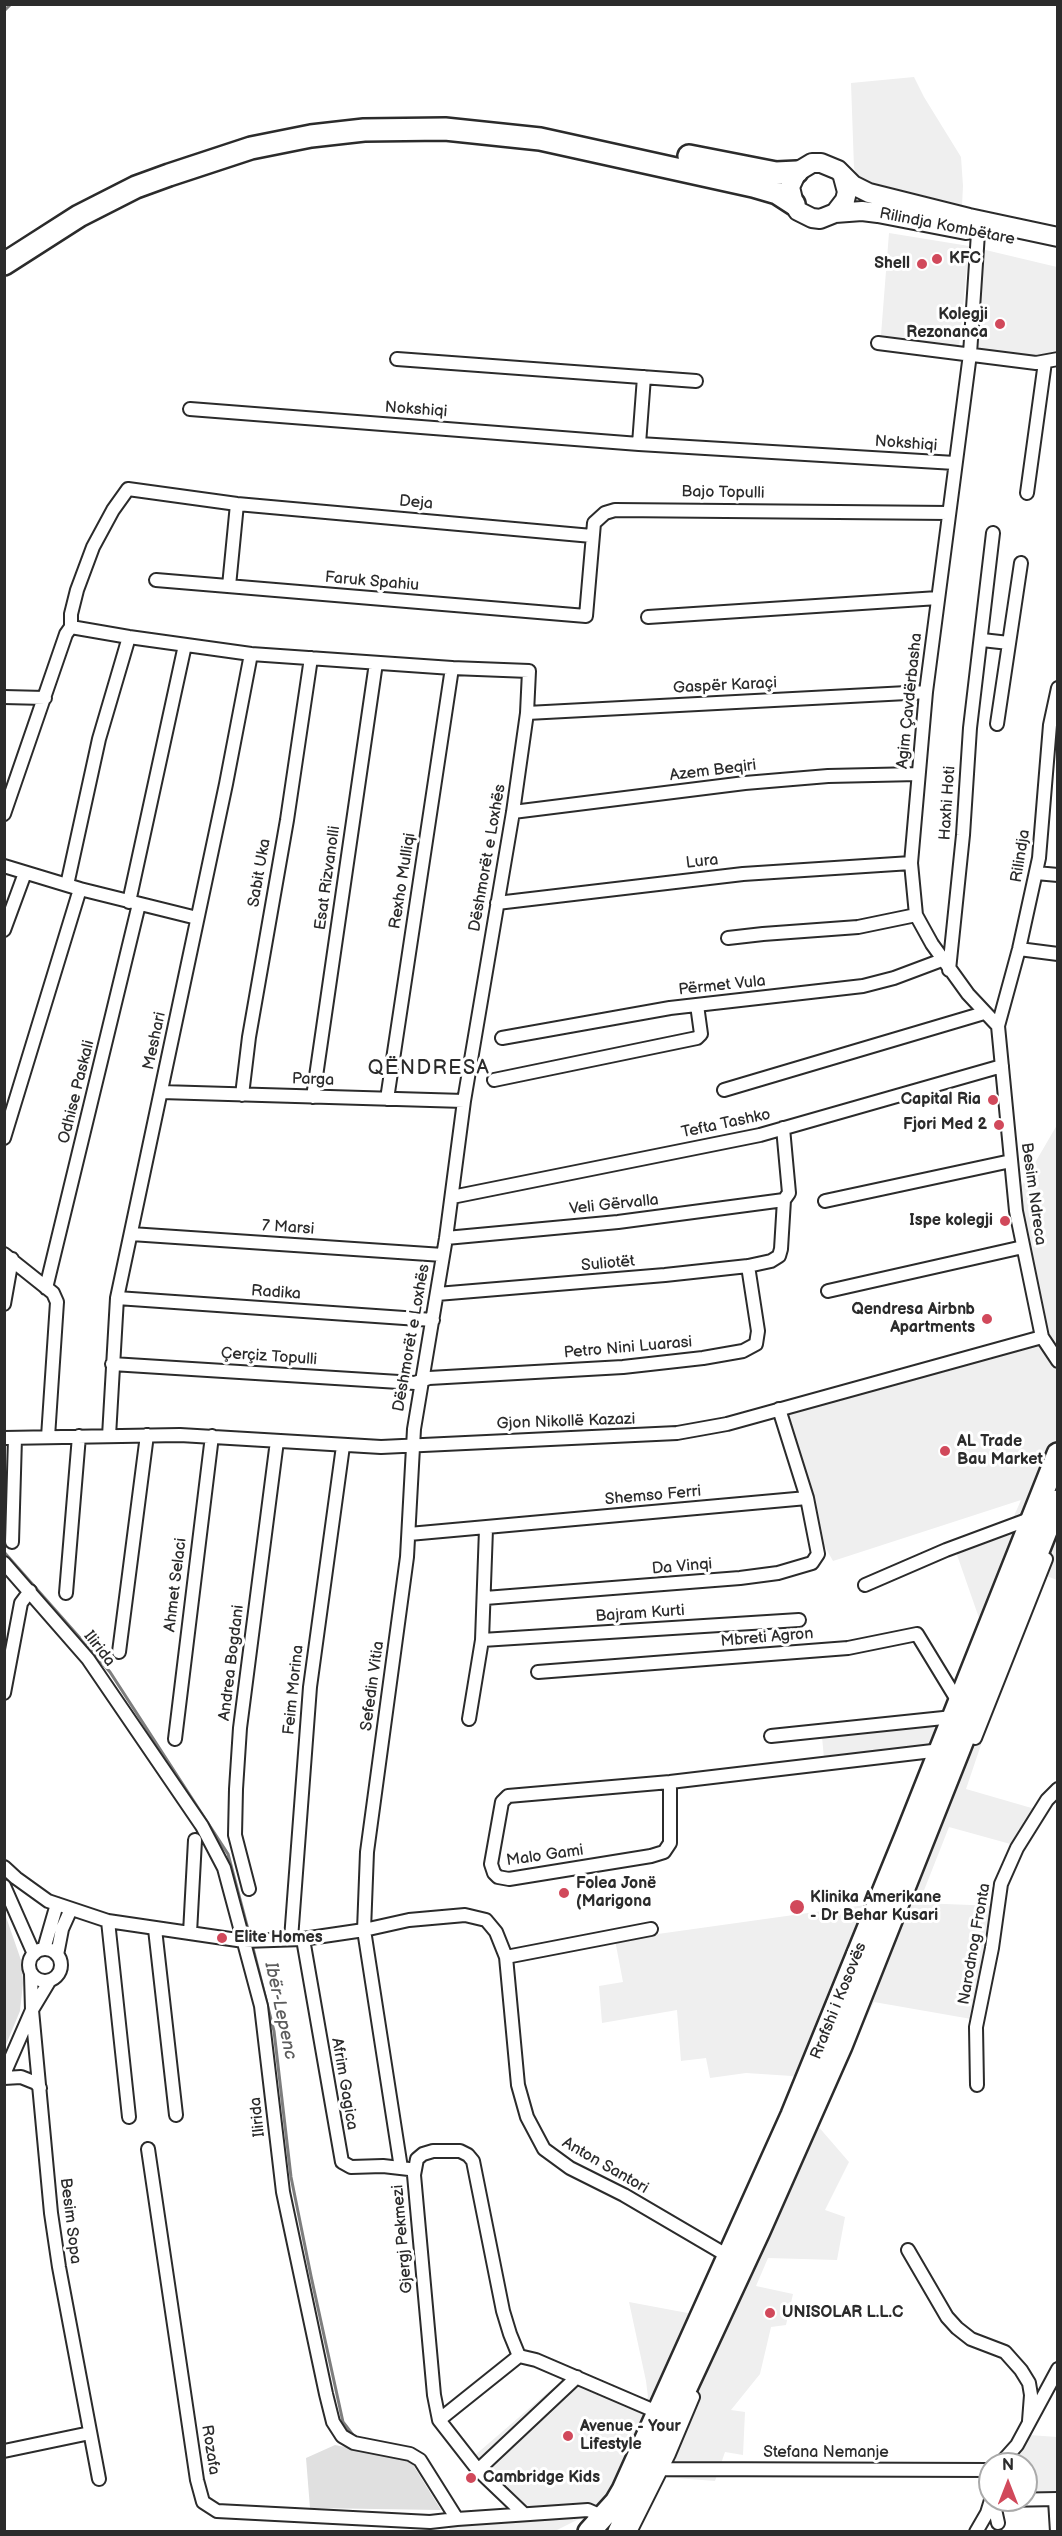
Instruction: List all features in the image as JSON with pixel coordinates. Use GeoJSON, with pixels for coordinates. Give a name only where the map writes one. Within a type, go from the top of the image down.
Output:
{"type":"FeatureCollection","features":[{"type":"Feature","properties":{"kind":"highway"},"geometry":{"type":"LineString","coordinates":[[4,247],[73,203],[162,162],[248,135],[344,118],[422,115],[497,119],[542,125],[761,170],[797,172]]}},
{"type":"Feature","properties":{"kind":"highway"},"geometry":{"type":"LineString","coordinates":[[4,264],[79,216],[136,187],[251,148],[311,136],[364,130],[445,129],[540,139],[753,186],[777,193],[794,204]]}},
{"type":"Feature","properties":{"kind":"highway","name":"Rrafshi i Kosovës"},"geometry":{"type":"LineString","coordinates":[[604,2527],[623,2490],[797,2104],[1058,1454]]}},
{"type":"Feature","properties":{"kind":"highway","name":"Rrafshi i Kosovës"},"geometry":{"type":"LineString","coordinates":[[604,2527],[759,2231],[841,2046],[1058,1501]]}},
{"type":"Feature","properties":{"kind":"main road"},"geometry":{"type":"LineString","coordinates":[[813,163],[830,165],[843,177],[847,192],[841,208],[835,213],[820,219],[812,218],[805,215],[794,204],[790,187],[797,172],[813,163]]}},
{"type":"Feature","properties":{"kind":"main road","name":"Rilindja Kombëtare"},"geometry":{"type":"LineString","coordinates":[[843,177],[860,190],[883,198],[1058,237]]}},
{"type":"Feature","properties":{"kind":"main road","name":"Rilindja Kombëtare"},"geometry":{"type":"LineString","coordinates":[[835,213],[862,211],[878,213],[1058,248]]}},
{"type":"Feature","properties":{"kind":"street","name":"Agim Çavdërbasha"},"geometry":{"type":"LineString","coordinates":[[978,233],[970,354],[926,692],[911,863],[916,915],[946,965],[984,1013],[998,1026]]}},
{"type":"Feature","properties":{"kind":"street"},"geometry":{"type":"LineString","coordinates":[[878,343],[1051,361],[1027,493]]}},
{"type":"Feature","properties":{"kind":"street"},"geometry":{"type":"LineString","coordinates":[[397,359],[696,381]]}},
{"type":"Feature","properties":{"kind":"street"},"geometry":{"type":"LineString","coordinates":[[639,444],[644,377]]}},
{"type":"Feature","properties":{"kind":"street","name":"Nokshiqi"},"geometry":{"type":"LineString","coordinates":[[190,409],[639,444],[955,463]]}},
{"type":"Feature","properties":{"kind":"street","name":"Deja"},"geometry":{"type":"LineString","coordinates":[[71,627],[71,614],[77,590],[93,547],[112,510],[128,489],[237,504],[592,536]]}},
{"type":"Feature","properties":{"kind":"street"},"geometry":{"type":"LineString","coordinates":[[229,586],[237,504]]}},
{"type":"Feature","properties":{"kind":"street","name":"Bajo Topulli"},"geometry":{"type":"LineString","coordinates":[[592,536],[594,523],[599,518],[615,510],[628,509],[948,513]]}},
{"type":"Feature","properties":{"kind":"street","name":"Haxhi Hoti"},"geometry":{"type":"LineString","coordinates":[[946,965],[963,835],[970,728],[993,534]]}},
{"type":"Feature","properties":{"kind":"street","name":"Faruk Spahiu"},"geometry":{"type":"LineString","coordinates":[[156,580],[586,616],[592,536]]}},
{"type":"Feature","properties":{"kind":"street"},"geometry":{"type":"LineString","coordinates":[[997,724],[1021,563]]}},
{"type":"Feature","properties":{"kind":"street"},"geometry":{"type":"LineString","coordinates":[[648,617],[938,598]]}},
{"type":"Feature","properties":{"kind":"street"},"geometry":{"type":"LineString","coordinates":[[4,814],[66,634],[71,627]]}},
{"type":"Feature","properties":{"kind":"street","name":"Dëshmorët e Loxhës"},"geometry":{"type":"LineString","coordinates":[[71,627],[251,654],[528,671],[527,713],[513,812],[464,1101],[446,1239],[412,1447]]}},
{"type":"Feature","properties":{"kind":"street"},"geometry":{"type":"LineString","coordinates":[[67,885],[99,739],[129,637]]}},
{"type":"Feature","properties":{"kind":"street"},"geometry":{"type":"LineString","coordinates":[[982,640],[1009,643]]}},
{"type":"Feature","properties":{"kind":"street","name":"Odhise Paskali"},"geometry":{"type":"LineString","coordinates":[[46,1287],[134,903],[185,645]]}},
{"type":"Feature","properties":{"kind":"street","name":"Meshari"},"geometry":{"type":"LineString","coordinates":[[109,1436],[117,1298],[251,654]]}},
{"type":"Feature","properties":{"kind":"street","name":"Sabit Uka"},"geometry":{"type":"LineString","coordinates":[[242,1095],[249,1037],[287,820],[311,658]]}},
{"type":"Feature","properties":{"kind":"street","name":"Esat Rizvanolli"},"geometry":{"type":"LineString","coordinates":[[313,1097],[376,663]]}},
{"type":"Feature","properties":{"kind":"street","name":"Rexho Mulliqi"},"geometry":{"type":"LineString","coordinates":[[387,1099],[452,668]]}},
{"type":"Feature","properties":{"kind":"street","name":"Rilindja"},"geometry":{"type":"LineString","coordinates":[[998,1026],[1019,949],[1036,873],[1043,823],[1050,725],[1058,688]]}},
{"type":"Feature","properties":{"kind":"street","name":"Gaspër Karaçi"},"geometry":{"type":"LineString","coordinates":[[527,713],[926,692]]}},
{"type":"Feature","properties":{"kind":"street"},"geometry":{"type":"LineString","coordinates":[[4,697],[45,698]]}},
{"type":"Feature","properties":{"kind":"street","name":"Azem Beqiri"},"geometry":{"type":"LineString","coordinates":[[513,812],[745,783],[828,776],[918,774]]}},
{"type":"Feature","properties":{"kind":"street","name":"Lura"},"geometry":{"type":"LineString","coordinates":[[497,903],[742,874],[911,863]]}},
{"type":"Feature","properties":{"kind":"street"},"geometry":{"type":"LineString","coordinates":[[4,866],[80,889],[197,918]]}},
{"type":"Feature","properties":{"kind":"street"},"geometry":{"type":"LineString","coordinates":[[4,930],[25,873]]}},
{"type":"Feature","properties":{"kind":"street"},"geometry":{"type":"LineString","coordinates":[[1036,873],[1058,875]]}},
{"type":"Feature","properties":{"kind":"street"},"geometry":{"type":"LineString","coordinates":[[4,1138],[80,889]]}},
{"type":"Feature","properties":{"kind":"street"},"geometry":{"type":"LineString","coordinates":[[728,938],[763,933],[858,927],[916,915]]}},
{"type":"Feature","properties":{"kind":"street"},"geometry":{"type":"LineString","coordinates":[[1019,949],[1058,954]]}},
{"type":"Feature","properties":{"kind":"street","name":"Përmet Vula"},"geometry":{"type":"LineString","coordinates":[[502,1038],[697,1005],[864,986],[946,965]]}},
{"type":"Feature","properties":{"kind":"street"},"geometry":{"type":"LineString","coordinates":[[495,1080],[697,1038],[701,1034],[697,1005]]}},
{"type":"Feature","properties":{"kind":"street"},"geometry":{"type":"LineString","coordinates":[[724,1090],[984,1013]]}},
{"type":"Feature","properties":{"kind":"street","name":"Besim Ndreca"},"geometry":{"type":"LineString","coordinates":[[998,1026],[1012,1187],[1042,1337],[1058,1361]]}},
{"type":"Feature","properties":{"kind":"street","name":"Tefta Tashko"},"geometry":{"type":"LineString","coordinates":[[452,1197],[738,1140],[1002,1066]]}},
{"type":"Feature","properties":{"kind":"street","name":"Parga"},"geometry":{"type":"LineString","coordinates":[[160,1092],[464,1101]]}},
{"type":"Feature","properties":{"kind":"street"},"geometry":{"type":"LineString","coordinates":[[783,1128],[789,1186],[789,1193],[784,1200]]}},
{"type":"Feature","properties":{"kind":"street"},"geometry":{"type":"LineString","coordinates":[[825,1201],[1011,1161]]}},
{"type":"Feature","properties":{"kind":"street","name":"Veli Gërvalla"},"geometry":{"type":"LineString","coordinates":[[446,1239],[618,1222],[784,1200]]}},
{"type":"Feature","properties":{"kind":"street","name":"Suliotët"},"geometry":{"type":"LineString","coordinates":[[437,1294],[585,1283],[748,1266],[771,1261],[779,1256],[783,1234],[784,1200]]}},
{"type":"Feature","properties":{"kind":"street","name":"7 Marsi"},"geometry":{"type":"LineString","coordinates":[[131,1234],[443,1255]]}},
{"type":"Feature","properties":{"kind":"street"},"geometry":{"type":"LineString","coordinates":[[828,1291],[1023,1247]]}},
{"type":"Feature","properties":{"kind":"street"},"geometry":{"type":"LineString","coordinates":[[8,1256],[46,1287],[57,1302],[48,1437]]}},
{"type":"Feature","properties":{"kind":"street"},"geometry":{"type":"LineString","coordinates":[[4,1304],[8,1256]]}},
{"type":"Feature","properties":{"kind":"street","name":"Petro Nini Luarasi"},"geometry":{"type":"LineString","coordinates":[[422,1380],[663,1363],[751,1348],[756,1344],[758,1337],[748,1266]]}},
{"type":"Feature","properties":{"kind":"street","name":"Radika"},"geometry":{"type":"LineString","coordinates":[[117,1298],[433,1320]]}},
{"type":"Feature","properties":{"kind":"street","name":"Gjon Nikollë Kazazi"},"geometry":{"type":"LineString","coordinates":[[12,1542],[10,1438],[212,1436],[343,1446],[412,1447],[498,1440],[677,1434],[701,1430],[1042,1337]]}},
{"type":"Feature","properties":{"kind":"street","name":"Çerçiz Topulli"},"geometry":{"type":"LineString","coordinates":[[112,1364],[411,1383],[422,1380]]}},
{"type":"Feature","properties":{"kind":"street"},"geometry":{"type":"LineString","coordinates":[[779,1409],[807,1498]]}},
{"type":"Feature","properties":{"kind":"street"},"geometry":{"type":"LineString","coordinates":[[119,1652],[147,1435]]}},
{"type":"Feature","properties":{"kind":"street"},"geometry":{"type":"LineString","coordinates":[[66,1593],[79,1436]]}},
{"type":"Feature","properties":{"kind":"street","name":"Ahmet Selaci"},"geometry":{"type":"LineString","coordinates":[[175,1739],[212,1436]]}},
{"type":"Feature","properties":{"kind":"street","name":"Andrea Bogdani"},"geometry":{"type":"LineString","coordinates":[[249,1889],[235,1835],[236,1789],[240,1728],[277,1441]]}},
{"type":"Feature","properties":{"kind":"street","name":"Feim Morina"},"geometry":{"type":"LineString","coordinates":[[297,1939],[310,1687],[343,1446]]}},
{"type":"Feature","properties":{"kind":"street","name":"Sefedin Vitia"},"geometry":{"type":"LineString","coordinates":[[401,2168],[364,1930],[371,1818],[392,1677],[409,1534],[412,1447]]}},
{"type":"Feature","properties":{"kind":"street","name":"Shemso Ferri"},"geometry":{"type":"LineString","coordinates":[[409,1534],[486,1529],[807,1498]]}},
{"type":"Feature","properties":{"kind":"street","name":"Da Vinqi"},"geometry":{"type":"LineString","coordinates":[[485,1598],[740,1578],[778,1573],[806,1565],[816,1559],[818,1554],[807,1498]]}},
{"type":"Feature","properties":{"kind":"street"},"geometry":{"type":"LineString","coordinates":[[866,1585],[946,1550],[1032,1518]]}},
{"type":"Feature","properties":{"kind":"street"},"geometry":{"type":"LineString","coordinates":[[469,1719],[482,1640],[486,1529]]}},
{"type":"Feature","properties":{"kind":"street","name":"Rrafshi i Kosovës"},"geometry":{"type":"LineString","coordinates":[[630,2532],[662,2469],[837,2079],[1058,1530]]}},
{"type":"Feature","properties":{"kind":"street","name":"Ilirida"},"geometry":{"type":"LineString","coordinates":[[4,1563],[88,1659],[202,1826],[224,1868],[266,2036],[283,2192],[333,2422],[342,2436],[354,2443],[394,2449],[420,2460],[457,2519]]}},
{"type":"Feature","properties":{"kind":"street"},"geometry":{"type":"LineString","coordinates":[[4,1693],[21,1603],[30,1591]]}},
{"type":"Feature","properties":{"kind":"street","name":"Bajram Kurti"},"geometry":{"type":"LineString","coordinates":[[482,1640],[799,1620]]}},
{"type":"Feature","properties":{"kind":"street","name":"Mbreti Agron"},"geometry":{"type":"LineString","coordinates":[[538,1672],[848,1648],[917,1634],[956,1710]]}},
{"type":"Feature","properties":{"kind":"street"},"geometry":{"type":"LineString","coordinates":[[771,1736],[956,1710]]}},
{"type":"Feature","properties":{"kind":"street","name":"Malo Gami"},"geometry":{"type":"LineString","coordinates":[[670,1782],[670,1843],[664,1852],[509,1880],[494,1874],[491,1864],[502,1802],[508,1796],[670,1782],[941,1750]]}},
{"type":"Feature","properties":{"kind":"street","name":"Narodnog Fronta"},"geometry":{"type":"LineString","coordinates":[[977,2085],[976,2027],[992,1948],[1001,1884],[1017,1848],[1047,1800],[1058,1789]]}},
{"type":"Feature","properties":{"kind":"street"},"geometry":{"type":"LineString","coordinates":[[190,1933],[195,1840]]}},
{"type":"Feature","properties":{"kind":"street","name":"Anton Santori"},"geometry":{"type":"LineString","coordinates":[[4,1867],[48,1901],[108,1921],[244,1941],[297,1939],[364,1930],[409,1920],[465,1915],[476,1917],[493,1925],[506,1957],[518,2085],[527,2117],[544,2149],[570,2168],[624,2195],[728,2256]]}},
{"type":"Feature","properties":{"kind":"street"},"geometry":{"type":"LineString","coordinates":[[4,1887],[39,1951],[57,1955]]}},
{"type":"Feature","properties":{"kind":"street","name":"Besim Sopa"},"geometry":{"type":"LineString","coordinates":[[57,1904],[39,1951],[29,1963],[32,1974],[32,2010],[52,2224],[99,2479]]}},
{"type":"Feature","properties":{"kind":"street","name":"Besim Sopa"},"geometry":{"type":"LineString","coordinates":[[4,2076],[32,2010],[50,1980],[60,1970],[57,1955],[62,1929],[71,1909]]}},
{"type":"Feature","properties":{"kind":"street"},"geometry":{"type":"LineString","coordinates":[[108,1921],[129,2117]]}},
{"type":"Feature","properties":{"kind":"street"},"geometry":{"type":"LineString","coordinates":[[155,1929],[176,2115]]}},
{"type":"Feature","properties":{"kind":"street"},"geometry":{"type":"LineString","coordinates":[[506,1957],[651,1929]]}},
{"type":"Feature","properties":{"kind":"street","name":"Afrim Gagica"},"geometry":{"type":"LineString","coordinates":[[297,1939],[342,2162],[351,2167],[414,2170]]}},
{"type":"Feature","properties":{"kind":"street"},"geometry":{"type":"LineString","coordinates":[[32,1974],[40,1980],[50,1980]]}},
{"type":"Feature","properties":{"kind":"street"},"geometry":{"type":"LineString","coordinates":[[4,2076],[21,2077],[36,2083],[40,2088]]}},
{"type":"Feature","properties":{"kind":"street","name":"Rozafa"},"geometry":{"type":"LineString","coordinates":[[148,2149],[197,2480],[203,2502],[217,2511],[430,2522],[457,2519]]}},
{"type":"Feature","properties":{"kind":"street","name":"Gjergj Pekmezi"},"geometry":{"type":"LineString","coordinates":[[519,2356],[503,2311],[473,2161],[460,2151],[433,2151],[423,2154],[417,2159],[414,2170],[434,2395],[439,2420],[478,2470],[524,2514]]}},
{"type":"Feature","properties":{"kind":"street"},"geometry":{"type":"LineString","coordinates":[[908,2250],[947,2317],[957,2328],[971,2339],[1010,2355],[1029,2383],[1031,2395],[1029,2421]]}},
{"type":"Feature","properties":{"kind":"street"},"geometry":{"type":"LineString","coordinates":[[439,2420],[519,2356],[537,2360],[657,2412]]}},
{"type":"Feature","properties":{"kind":"street"},"geometry":{"type":"LineString","coordinates":[[1011,2452],[1017,2445],[1058,2369]]}},
{"type":"Feature","properties":{"kind":"street"},"geometry":{"type":"LineString","coordinates":[[478,2470],[577,2377]]}},
{"type":"Feature","properties":{"kind":"street"},"geometry":{"type":"LineString","coordinates":[[4,2437],[6,2451],[90,2433]]}},
{"type":"Feature","properties":{"kind":"street","name":"Stefana Nemanje"},"geometry":{"type":"LineString","coordinates":[[662,2469],[978,2470]]}},
{"type":"Feature","properties":{"kind":"street"},"geometry":{"type":"LineString","coordinates":[[1038,2500],[1056,2500],[1057,2532]]}},
{"type":"Feature","properties":{"kind":"street"},"geometry":{"type":"LineString","coordinates":[[457,2519],[588,2510],[604,2527]]}},
{"type":"Feature","properties":{"kind":"street"},"geometry":{"type":"LineString","coordinates":[[976,2532],[987,2512]]}},
{"type":"Feature","properties":{"kind":"street"},"geometry":{"type":"LineString","coordinates":[[995,2512],[998,2523]]}},
{"type":"Feature","properties":{"kind":"shaded area"},"geometry":{"type":"Polygon","coordinates":[[[914,77],[961,157],[962,206],[878,187],[858,177],[854,168],[851,83],[914,77]]]}},
{"type":"Feature","properties":{"kind":"shaded area"},"geometry":{"type":"Polygon","coordinates":[[[889,233],[969,246],[959,348],[881,335],[889,233]]]}},
{"type":"Feature","properties":{"kind":"shaded area"},"geometry":{"type":"Polygon","coordinates":[[[973,247],[1057,267],[1057,356],[1040,357],[965,348],[973,247]]]}},
{"type":"Feature","properties":{"kind":"shaded area"},"geometry":{"type":"Polygon","coordinates":[[[1057,1125],[1057,1580],[1044,1575],[1023,1627],[979,1618],[956,1552],[1007,1532],[1021,1500],[833,1561],[824,1545],[807,1498],[779,1409],[1042,1337],[1018,1192],[1057,1125]]]}},
{"type":"Feature","properties":{"kind":"shaded area"},"geometry":{"type":"Polygon","coordinates":[[[938,1720],[984,1736],[966,1789],[1035,1809],[1014,1845],[949,1827],[919,1903],[997,1906],[977,2020],[874,2002],[817,2125],[849,2162],[825,2210],[845,2217],[837,2260],[768,2258],[756,2286],[793,2294],[786,2325],[771,2327],[760,2374],[731,2410],[745,2412],[743,2455],[725,2452],[715,2481],[663,2477],[555,2531],[449,2532],[450,2524],[516,2519],[467,2462],[568,2375],[639,2412],[648,2397],[629,2302],[709,2317],[813,2084],[792,2076],[746,2073],[710,2078],[706,2058],[681,2061],[677,2010],[602,2023],[599,1986],[623,1982],[615,1940],[865,1905],[925,1759],[825,1769],[822,1737],[938,1720]]]}},
{"type":"Feature","properties":{"kind":"shaded area"},"geometry":{"type":"Polygon","coordinates":[[[4,1911],[22,1963],[23,1983],[20,2011],[5,2047],[4,1911]]]}},
{"type":"Feature","properties":{"kind":"shaded area"},"geometry":{"type":"Polygon","coordinates":[[[1029,2435],[1057,2437],[1057,2492],[1038,2494],[1038,2452],[1018,2452],[1029,2435]]]}},
{"type":"Feature","properties":{"kind":"shaded area"},"geometry":{"type":"Polygon","coordinates":[[[335,2445],[410,2460],[441,2510],[310,2508],[306,2458],[335,2445]]]}},
{"type":"Feature","properties":{"kind":"waterway","name":"Ibër-Lepenc"},"geometry":{"type":"LineString","coordinates":[[4,11],[11,4]]}},
{"type":"Feature","properties":{"kind":"waterway","name":"Ibër-Lepenc"},"geometry":{"type":"LineString","coordinates":[[4,1552],[110,1672],[228,1854],[250,1937]]}},
{"type":"Feature","properties":{"kind":"waterway","name":"Ibër-Lepenc"},"geometry":{"type":"LineString","coordinates":[[252,1944],[274,2031],[291,2177],[311,2276],[343,2422],[353,2435]]}},
{"type":"Feature","properties":{"kind":"place","name":"KFC"},"geometry":{"type":"Point","coordinates":[937,259]}},
{"type":"Feature","properties":{"kind":"place","name":"Shell"},"geometry":{"type":"Point","coordinates":[922,264]}},
{"type":"Feature","properties":{"kind":"place","name":"Kolegji Rezonanca"},"geometry":{"type":"Point","coordinates":[1000,324]}},
{"type":"Feature","properties":{"kind":"place","name":"Capital Ria"},"geometry":{"type":"Point","coordinates":[993,1100]}},
{"type":"Feature","properties":{"kind":"place","name":"Fjori Med 2"},"geometry":{"type":"Point","coordinates":[999,1125]}},
{"type":"Feature","properties":{"kind":"place","name":"Ispe kolegji"},"geometry":{"type":"Point","coordinates":[1005,1221]}},
{"type":"Feature","properties":{"kind":"place","name":"Qendresa Airbnb Apartments"},"geometry":{"type":"Point","coordinates":[987,1319]}},
{"type":"Feature","properties":{"kind":"place","name":"AL Trade Bau Market"},"geometry":{"type":"Point","coordinates":[945,1451]}},
{"type":"Feature","properties":{"kind":"place","name":"Folea Jonë (Marigona"},"geometry":{"type":"Point","coordinates":[564,1893]}},
{"type":"Feature","properties":{"kind":"place","name":"Klinika Amerikane - Dr Behar Kusari"},"geometry":{"type":"Point","coordinates":[797,1907]}},
{"type":"Feature","properties":{"kind":"place","name":"Elite Homes"},"geometry":{"type":"Point","coordinates":[222,1938]}},
{"type":"Feature","properties":{"kind":"place","name":"UNISOLAR L.L.C"},"geometry":{"type":"Point","coordinates":[770,2313]}},
{"type":"Feature","properties":{"kind":"place","name":"Avenue - Your Lifestyle"},"geometry":{"type":"Point","coordinates":[568,2436]}},
{"type":"Feature","properties":{"kind":"place","name":"Cambridge Kids"},"geometry":{"type":"Point","coordinates":[471,2478]}},
{"type":"Feature","properties":{"kind":"district","name":"QËNDRESA"},"geometry":{"type":"Point","coordinates":[429,1069]}}]}
